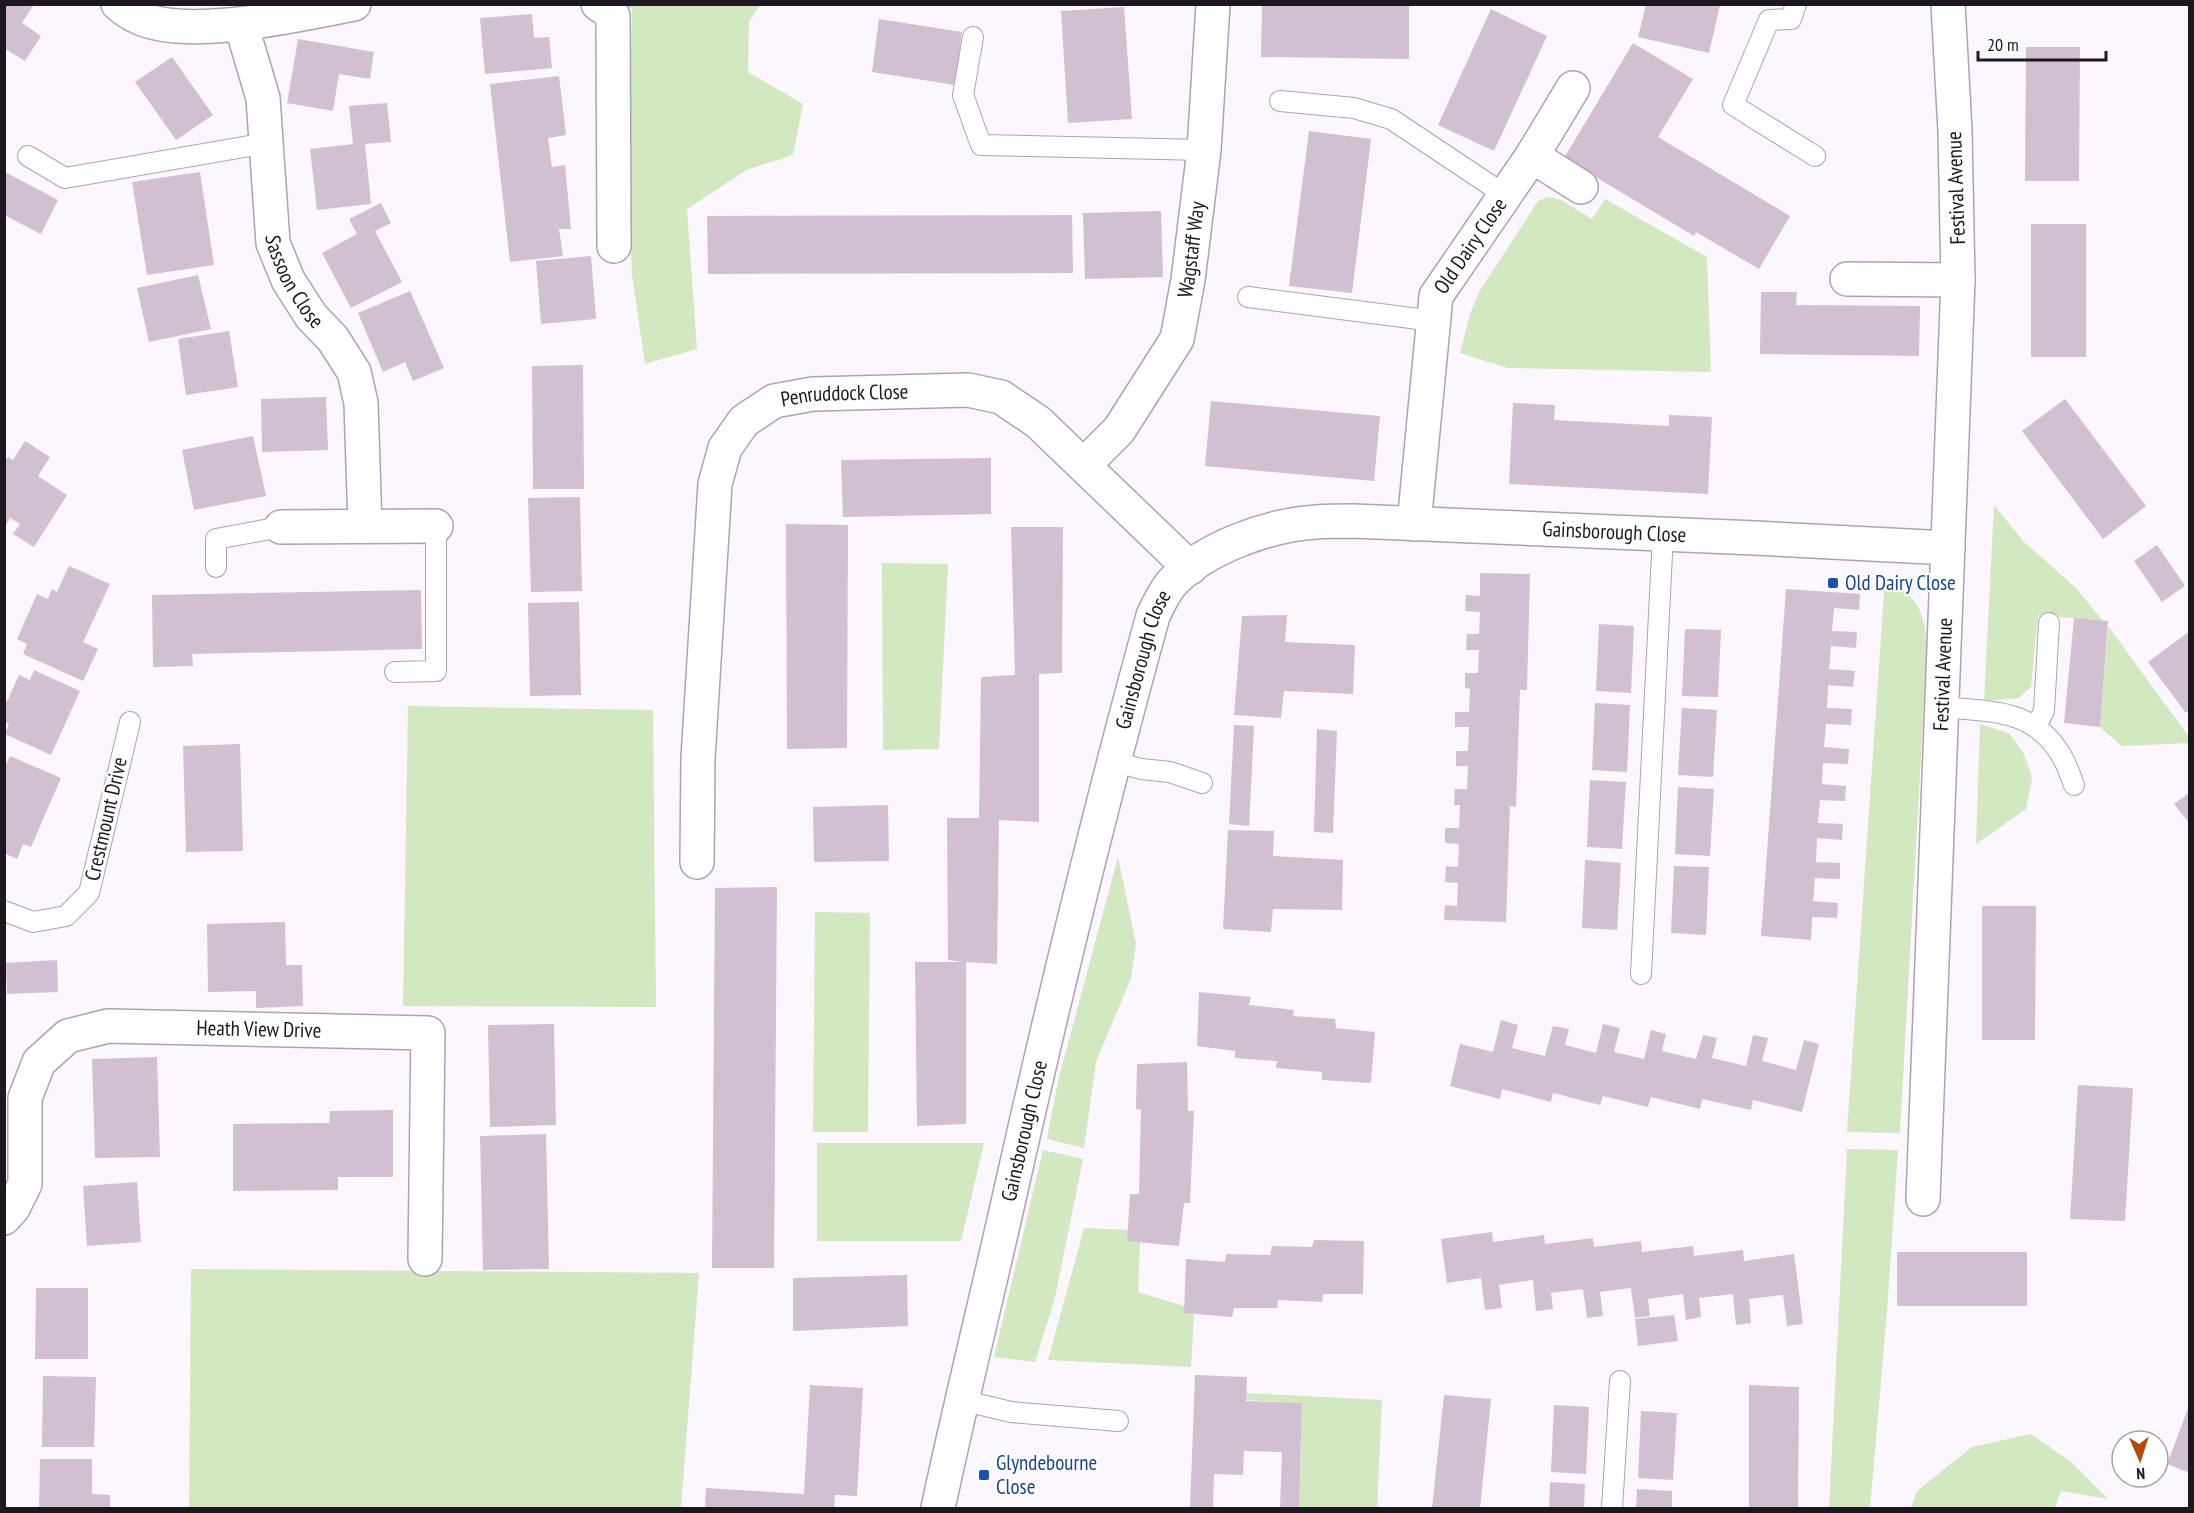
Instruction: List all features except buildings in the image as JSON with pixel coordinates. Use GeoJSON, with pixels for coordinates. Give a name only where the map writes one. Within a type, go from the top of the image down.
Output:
{"type":"FeatureCollection","features":[{"type":"Feature","properties":{"kind":"street"},"geometry":{"type":"LineString","coordinates":[[118,4],[138,18],[178,27],[241,24],[354,4]]}},
{"type":"Feature","properties":{"kind":"street"},"geometry":{"type":"LineString","coordinates":[[598,4],[613,16],[614,246]]}},
{"type":"Feature","properties":{"kind":"street","name":"Wagstaff Way"},"geometry":{"type":"LineString","coordinates":[[1084,465],[1119,430],[1177,339],[1188,280],[1204,150],[1213,4]]}},
{"type":"Feature","properties":{"kind":"street","name":"Festival Avenue"},"geometry":{"type":"LineString","coordinates":[[1923,1199],[1959,280],[1955,131],[1948,4]]}},
{"type":"Feature","properties":{"kind":"street","name":"Sassoon Close"},"geometry":{"type":"LineString","coordinates":[[241,24],[263,98],[273,243],[288,280],[311,316],[333,339],[354,372],[361,402],[365,526]]}},
{"type":"Feature","properties":{"kind":"street","name":"Old Dairy Close"},"geometry":{"type":"LineString","coordinates":[[1414,524],[1436,296],[1532,156],[1574,88]]}},
{"type":"Feature","properties":{"kind":"street"},"geometry":{"type":"LineString","coordinates":[[1532,156],[1581,187]]}},
{"type":"Feature","properties":{"kind":"street"},"geometry":{"type":"LineString","coordinates":[[1846,279],[1959,280]]}},
{"type":"Feature","properties":{"kind":"street","name":"Penruddock Close"},"geometry":{"type":"LineString","coordinates":[[697,862],[699,758],[716,484],[725,448],[744,421],[774,401],[813,394],[968,390],[1001,397],[1038,422],[1190,568]]}},
{"type":"Feature","properties":{"kind":"street","name":"Gainsborough Close"},"geometry":{"type":"LineString","coordinates":[[938,1509],[1032,1094],[1113,761],[1153,616],[1161,598],[1172,584],[1190,568],[1215,552],[1247,537],[1283,527],[1314,522],[1353,521],[1948,548]]}},
{"type":"Feature","properties":{"kind":"street"},"geometry":{"type":"LineString","coordinates":[[281,528],[436,526]]}},
{"type":"Feature","properties":{"kind":"street","name":"Heath View Drive"},"geometry":{"type":"LineString","coordinates":[[4,1218],[13,1209],[25,1184],[26,1098],[39,1062],[68,1036],[108,1026],[428,1033],[425,1259]]}},
{"type":"Feature","properties":{"kind":"lane"},"geometry":{"type":"LineString","coordinates":[[1796,4],[1791,19],[1769,20],[1733,105],[1815,156]]}},
{"type":"Feature","properties":{"kind":"lane"},"geometry":{"type":"LineString","coordinates":[[973,37],[963,95],[981,145],[1204,150]]}},
{"type":"Feature","properties":{"kind":"lane"},"geometry":{"type":"LineString","coordinates":[[1280,101],[1354,108],[1391,119],[1505,195]]}},
{"type":"Feature","properties":{"kind":"lane"},"geometry":{"type":"LineString","coordinates":[[28,156],[65,178],[267,143]]}},
{"type":"Feature","properties":{"kind":"lane"},"geometry":{"type":"LineString","coordinates":[[1248,297],[1434,321]]}},
{"type":"Feature","properties":{"kind":"lane"},"geometry":{"type":"LineString","coordinates":[[395,672],[436,671],[436,526]]}},
{"type":"Feature","properties":{"kind":"lane"},"geometry":{"type":"LineString","coordinates":[[216,567],[216,539],[281,528]]}},
{"type":"Feature","properties":{"kind":"lane"},"geometry":{"type":"LineString","coordinates":[[1641,974],[1664,534]]}},
{"type":"Feature","properties":{"kind":"lane"},"geometry":{"type":"LineString","coordinates":[[2036,726],[2044,711],[2049,623]]}},
{"type":"Feature","properties":{"kind":"lane"},"geometry":{"type":"LineString","coordinates":[[1942,707],[2011,715],[2036,726],[2061,754],[2074,785]]}},
{"type":"Feature","properties":{"kind":"lane","name":"Crestmount Drive"},"geometry":{"type":"LineString","coordinates":[[4,911],[33,922],[66,916],[89,893],[130,722]]}},
{"type":"Feature","properties":{"kind":"lane"},"geometry":{"type":"LineString","coordinates":[[1113,761],[1141,769],[1170,772],[1202,783]]}},
{"type":"Feature","properties":{"kind":"lane"},"geometry":{"type":"LineString","coordinates":[[1612,1509],[1620,1381]]}},
{"type":"Feature","properties":{"kind":"lane"},"geometry":{"type":"LineString","coordinates":[[961,1400],[1011,1412],[1118,1420]]}},
{"type":"Feature","properties":{"kind":"green space"},"geometry":{"type":"Polygon","coordinates":[[[622,5],[760,5],[749,21],[748,72],[803,104],[793,155],[746,170],[687,209],[697,349],[645,364],[632,275],[628,178],[632,9],[622,5]]]}},
{"type":"Feature","properties":{"kind":"green space"},"geometry":{"type":"Polygon","coordinates":[[[1548,197],[1561,200],[1592,219],[1605,199],[1707,257],[1711,372],[1508,368],[1460,353],[1470,314],[1479,292],[1538,201],[1548,197]]]}},
{"type":"Feature","properties":{"kind":"green space"},"geometry":{"type":"Polygon","coordinates":[[[1994,505],[2024,542],[2076,588],[2103,621],[2038,615],[2031,687],[2019,698],[1984,701],[1994,505]]]}},
{"type":"Feature","properties":{"kind":"green space"},"geometry":{"type":"Polygon","coordinates":[[[882,563],[948,564],[939,749],[883,750],[882,563]]]}},
{"type":"Feature","properties":{"kind":"green space"},"geometry":{"type":"Polygon","coordinates":[[[1885,578],[1905,591],[1918,606],[1922,615],[1927,649],[1900,1133],[1847,1132],[1885,578]]]}},
{"type":"Feature","properties":{"kind":"green space"},"geometry":{"type":"Polygon","coordinates":[[[2108,626],[2189,737],[2189,743],[2122,746],[2100,727],[2108,626]]]}},
{"type":"Feature","properties":{"kind":"green space"},"geometry":{"type":"Polygon","coordinates":[[[408,706],[653,710],[656,1007],[403,1006],[408,706]]]}},
{"type":"Feature","properties":{"kind":"green space"},"geometry":{"type":"Polygon","coordinates":[[[1980,724],[2009,733],[2024,754],[2032,778],[2026,809],[1976,844],[1980,724]]]}},
{"type":"Feature","properties":{"kind":"green space"},"geometry":{"type":"Polygon","coordinates":[[[1118,857],[1136,944],[1131,978],[1096,1062],[1084,1148],[1047,1139],[1058,1081],[1118,857]]]}},
{"type":"Feature","properties":{"kind":"green space"},"geometry":{"type":"Polygon","coordinates":[[[815,912],[870,913],[868,1132],[813,1132],[815,912]]]}},
{"type":"Feature","properties":{"kind":"green space"},"geometry":{"type":"Polygon","coordinates":[[[817,1143],[984,1143],[961,1241],[817,1241],[817,1143]]]}},
{"type":"Feature","properties":{"kind":"green space"},"geometry":{"type":"Polygon","coordinates":[[[1847,1149],[1898,1150],[1870,1508],[1829,1508],[1847,1149]]]}},
{"type":"Feature","properties":{"kind":"green space"},"geometry":{"type":"Polygon","coordinates":[[[1043,1150],[1083,1159],[1055,1298],[1035,1362],[994,1357],[1043,1150]]]}},
{"type":"Feature","properties":{"kind":"green space"},"geometry":{"type":"Polygon","coordinates":[[[1084,1228],[1128,1230],[1140,1242],[1138,1292],[1184,1306],[1184,1313],[1194,1314],[1191,1367],[1048,1360],[1084,1228]]]}},
{"type":"Feature","properties":{"kind":"green space"},"geometry":{"type":"Polygon","coordinates":[[[191,1269],[699,1273],[681,1508],[189,1508],[191,1269]]]}},
{"type":"Feature","properties":{"kind":"green space"},"geometry":{"type":"Polygon","coordinates":[[[1246,1393],[1382,1400],[1377,1508],[1299,1508],[1302,1403],[1246,1400],[1246,1393]]]}},
{"type":"Feature","properties":{"kind":"green space"},"geometry":{"type":"Polygon","coordinates":[[[2031,1434],[2070,1461],[2108,1499],[2061,1491],[2055,1508],[1911,1508],[1917,1491],[1972,1447],[2031,1434]]]}},
{"type":"Feature","properties":{"kind":"place","name":"Old Dairy Close"},"geometry":{"type":"Point","coordinates":[1833,583]}},
{"type":"Feature","properties":{"kind":"place","name":"Glyndebourne Close"},"geometry":{"type":"Point","coordinates":[984,1475]}}]}
